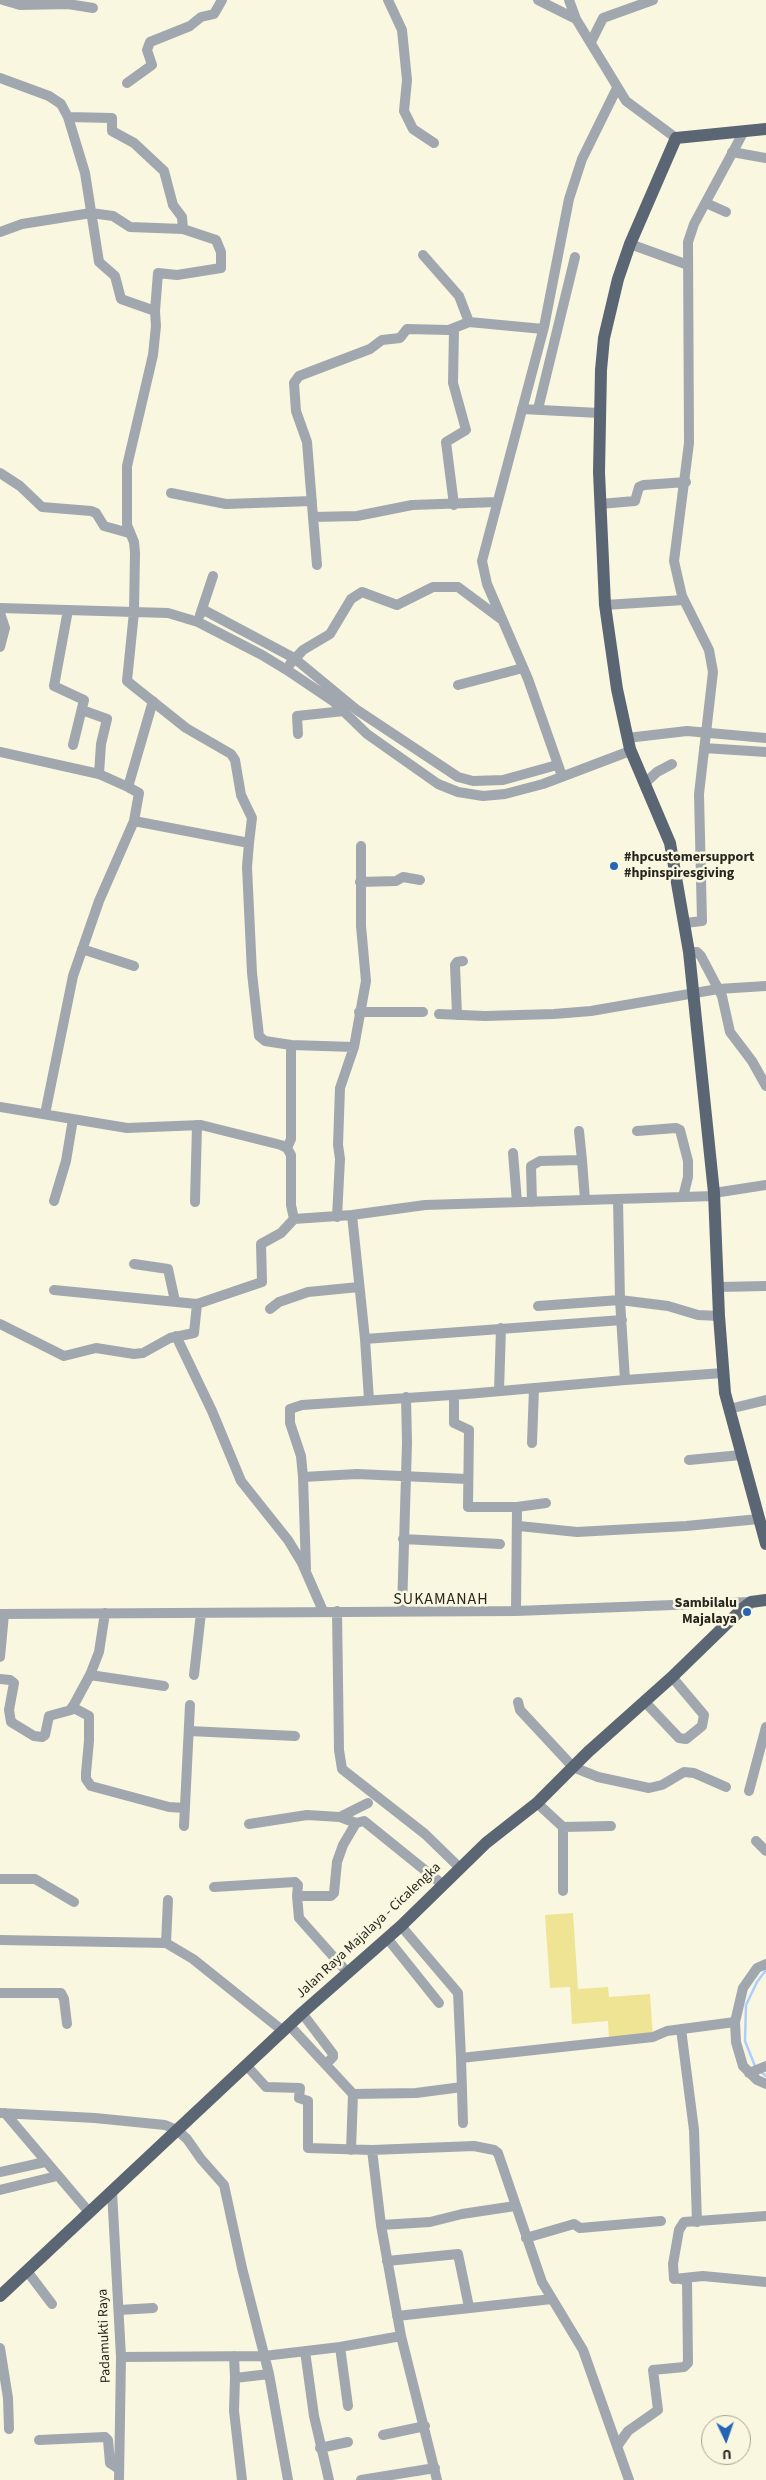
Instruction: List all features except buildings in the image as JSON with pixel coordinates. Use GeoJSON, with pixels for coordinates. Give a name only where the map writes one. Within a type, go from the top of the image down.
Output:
{"type":"FeatureCollection","features":[{"type":"Feature","properties":{"kind":"main road"},"geometry":{"type":"LineString","coordinates":[[766,129],[676,138],[630,244],[618,279],[614,316],[604,338],[599,413],[600,504],[606,605],[617,689],[629,745],[670,844],[685,923],[694,994],[714,1194],[719,1288],[711,1373],[729,1409],[733,1456],[761,1502],[760,1519],[766,1544]]}},
{"type":"Feature","properties":{"kind":"main road","name":"Jalan Raya Majalaya - Cicalengka"},"geometry":{"type":"LineString","coordinates":[[1,2294],[302,2013],[401,1926],[442,1884],[497,1834],[537,1803],[588,1752],[758,1601]]}},
{"type":"Feature","properties":{"kind":"street"},"geometry":{"type":"LineString","coordinates":[[3,0],[20,5],[68,4],[93,8]]}},
{"type":"Feature","properties":{"kind":"street"},"geometry":{"type":"LineString","coordinates":[[127,83],[152,65],[147,47],[150,42],[190,26],[201,17],[214,14],[222,0]]}},
{"type":"Feature","properties":{"kind":"street"},"geometry":{"type":"LineString","coordinates":[[388,0],[402,30],[406,80],[404,111],[413,128],[434,144]]}},
{"type":"Feature","properties":{"kind":"street"},"geometry":{"type":"LineString","coordinates":[[538,0],[576,19]]}},
{"type":"Feature","properties":{"kind":"street"},"geometry":{"type":"LineString","coordinates":[[569,0],[576,19],[617,88],[633,107],[676,138]]}},
{"type":"Feature","properties":{"kind":"street"},"geometry":{"type":"LineString","coordinates":[[591,42],[603,18],[653,0]]}},
{"type":"Feature","properties":{"kind":"street"},"geometry":{"type":"LineString","coordinates":[[0,78],[57,100],[68,117],[85,173],[96,256],[102,266],[115,276],[120,296],[125,301],[155,311]]}},
{"type":"Feature","properties":{"kind":"street"},"geometry":{"type":"LineString","coordinates":[[530,409],[550,329],[554,275],[569,200],[582,159],[617,88]]}},
{"type":"Feature","properties":{"kind":"street"},"geometry":{"type":"LineString","coordinates":[[68,117],[111,117],[112,131],[134,142],[164,172],[173,205],[182,217],[183,229]]}},
{"type":"Feature","properties":{"kind":"street"},"geometry":{"type":"LineString","coordinates":[[685,923],[702,922],[699,794],[713,672],[710,650],[684,600],[677,580],[674,561],[686,482],[689,443],[686,264],[688,242],[694,224],[743,132]]}},
{"type":"Feature","properties":{"kind":"street"},"geometry":{"type":"LineString","coordinates":[[732,152],[766,158]]}},
{"type":"Feature","properties":{"kind":"street"},"geometry":{"type":"LineString","coordinates":[[706,202],[726,212]]}},
{"type":"Feature","properties":{"kind":"street"},"geometry":{"type":"LineString","coordinates":[[0,232],[22,224],[91,213],[113,216],[130,227],[183,229],[216,240],[221,252],[222,267],[219,269],[177,275],[158,273],[153,355],[128,466],[128,534],[135,547],[134,612],[127,680],[186,728],[221,746],[233,756],[241,795],[252,815],[247,867],[252,973],[259,1036],[265,1041],[291,1045],[354,1047]]}},
{"type":"Feature","properties":{"kind":"street"},"geometry":{"type":"LineString","coordinates":[[630,244],[686,264]]}},
{"type":"Feature","properties":{"kind":"street"},"geometry":{"type":"LineString","coordinates":[[423,255],[459,296],[469,322]]}},
{"type":"Feature","properties":{"kind":"street"},"geometry":{"type":"LineString","coordinates":[[563,772],[482,566],[497,502],[530,409],[550,329],[575,257]]}},
{"type":"Feature","properties":{"kind":"street"},"geometry":{"type":"LineString","coordinates":[[554,275],[568,279]]}},
{"type":"Feature","properties":{"kind":"street"},"geometry":{"type":"LineString","coordinates":[[317,565],[308,442],[295,407],[294,383],[297,378],[370,350],[382,340],[400,338],[407,329],[454,329],[469,322],[550,329]]}},
{"type":"Feature","properties":{"kind":"street"},"geometry":{"type":"LineString","coordinates":[[454,329],[453,383],[466,430],[446,442],[454,505]]}},
{"type":"Feature","properties":{"kind":"street"},"geometry":{"type":"LineString","coordinates":[[530,409],[599,413]]}},
{"type":"Feature","properties":{"kind":"street"},"geometry":{"type":"LineString","coordinates":[[0,473],[20,486],[42,507],[92,511],[96,513],[104,526],[128,534]]}},
{"type":"Feature","properties":{"kind":"street"},"geometry":{"type":"LineString","coordinates":[[600,504],[635,501],[640,487],[644,485],[686,482]]}},
{"type":"Feature","properties":{"kind":"street"},"geometry":{"type":"LineString","coordinates":[[171,493],[230,505],[312,501]]}},
{"type":"Feature","properties":{"kind":"street"},"geometry":{"type":"LineString","coordinates":[[313,517],[357,516],[412,505],[497,502]]}},
{"type":"Feature","properties":{"kind":"street"},"geometry":{"type":"LineString","coordinates":[[200,616],[213,576]]}},
{"type":"Feature","properties":{"kind":"street"},"geometry":{"type":"LineString","coordinates":[[290,664],[303,650],[330,634],[351,599],[362,592],[397,606],[433,587],[458,587],[502,620]]}},
{"type":"Feature","properties":{"kind":"street"},"geometry":{"type":"LineString","coordinates":[[606,605],[684,600]]}},
{"type":"Feature","properties":{"kind":"street"},"geometry":{"type":"LineString","coordinates":[[0,608],[168,613],[200,616],[290,664],[438,784],[458,792],[529,788],[629,745],[670,731],[766,752]]}},
{"type":"Feature","properties":{"kind":"street"},"geometry":{"type":"LineString","coordinates":[[68,610],[54,686],[84,698],[73,745]]}},
{"type":"Feature","properties":{"kind":"street"},"geometry":{"type":"LineString","coordinates":[[0,613],[5,628],[0,647]]}},
{"type":"Feature","properties":{"kind":"street"},"geometry":{"type":"LineString","coordinates":[[290,664],[344,710],[372,729],[451,774],[466,780],[489,789],[509,779],[563,772]]}},
{"type":"Feature","properties":{"kind":"street"},"geometry":{"type":"LineString","coordinates":[[458,685],[523,668]]}},
{"type":"Feature","properties":{"kind":"street"},"geometry":{"type":"LineString","coordinates":[[128,787],[153,701]]}},
{"type":"Feature","properties":{"kind":"street"},"geometry":{"type":"LineString","coordinates":[[82,710],[107,719],[101,744],[99,774]]}},
{"type":"Feature","properties":{"kind":"street"},"geometry":{"type":"LineString","coordinates":[[298,734],[297,716],[344,710]]}},
{"type":"Feature","properties":{"kind":"street"},"geometry":{"type":"LineString","coordinates":[[705,740],[766,738]]}},
{"type":"Feature","properties":{"kind":"street"},"geometry":{"type":"LineString","coordinates":[[0,752],[99,774],[139,793],[134,821],[99,901],[82,949],[64,1016],[45,1114]]}},
{"type":"Feature","properties":{"kind":"street"},"geometry":{"type":"LineString","coordinates":[[644,784],[657,772],[672,764]]}},
{"type":"Feature","properties":{"kind":"street"},"geometry":{"type":"LineString","coordinates":[[134,821],[249,843]]}},
{"type":"Feature","properties":{"kind":"street"},"geometry":{"type":"LineString","coordinates":[[337,1217],[340,1159],[338,1145],[340,1088],[354,1047],[366,981],[360,882],[361,846]]}},
{"type":"Feature","properties":{"kind":"street"},"geometry":{"type":"LineString","coordinates":[[360,882],[396,880],[403,877],[420,880]]}},
{"type":"Feature","properties":{"kind":"street"},"geometry":{"type":"LineString","coordinates":[[82,949],[134,966]]}},
{"type":"Feature","properties":{"kind":"street"},"geometry":{"type":"LineString","coordinates":[[689,952],[700,954],[718,989],[730,1032],[762,1072],[766,1086]]}},
{"type":"Feature","properties":{"kind":"street"},"geometry":{"type":"LineString","coordinates":[[457,1015],[456,965],[457,962],[463,961]]}},
{"type":"Feature","properties":{"kind":"street"},"geometry":{"type":"LineString","coordinates":[[439,1014],[554,1014],[591,1011],[718,989],[766,986]]}},
{"type":"Feature","properties":{"kind":"street"},"geometry":{"type":"LineString","coordinates":[[359,1012],[423,1012]]}},
{"type":"Feature","properties":{"kind":"street"},"geometry":{"type":"LineString","coordinates":[[287,1148],[291,1139],[291,1045]]}},
{"type":"Feature","properties":{"kind":"street"},"geometry":{"type":"LineString","coordinates":[[0,1107],[127,1128],[197,1125],[217,1128],[287,1148],[291,1155],[291,1205],[294,1219]]}},
{"type":"Feature","properties":{"kind":"street"},"geometry":{"type":"LineString","coordinates":[[54,1202],[66,1161],[73,1119]]}},
{"type":"Feature","properties":{"kind":"street"},"geometry":{"type":"LineString","coordinates":[[195,1202],[197,1125]]}},
{"type":"Feature","properties":{"kind":"street"},"geometry":{"type":"LineString","coordinates":[[637,1132],[676,1128],[680,1130],[688,1161],[689,1197]]}},
{"type":"Feature","properties":{"kind":"street"},"geometry":{"type":"LineString","coordinates":[[578,1131],[585,1200]]}},
{"type":"Feature","properties":{"kind":"street"},"geometry":{"type":"LineString","coordinates":[[513,1153],[517,1202]]}},
{"type":"Feature","properties":{"kind":"street"},"geometry":{"type":"LineString","coordinates":[[532,1202],[531,1166],[534,1162],[582,1160]]}},
{"type":"Feature","properties":{"kind":"street"},"geometry":{"type":"LineString","coordinates":[[54,1290],[197,1304],[262,1282],[261,1244],[281,1233],[294,1219],[337,1217],[417,1206],[689,1197],[766,1185]]}},
{"type":"Feature","properties":{"kind":"street"},"geometry":{"type":"LineString","coordinates":[[618,1199],[620,1300],[625,1380]]}},
{"type":"Feature","properties":{"kind":"street"},"geometry":{"type":"LineString","coordinates":[[352,1215],[365,1340],[369,1400]]}},
{"type":"Feature","properties":{"kind":"street"},"geometry":{"type":"LineString","coordinates":[[134,1264],[168,1269],[175,1301]]}},
{"type":"Feature","properties":{"kind":"street"},"geometry":{"type":"LineString","coordinates":[[719,1288],[766,1286]]}},
{"type":"Feature","properties":{"kind":"street"},"geometry":{"type":"LineString","coordinates":[[270,1309],[279,1302],[308,1292],[359,1287]]}},
{"type":"Feature","properties":{"kind":"street"},"geometry":{"type":"LineString","coordinates":[[538,1306],[620,1300],[668,1306],[698,1315],[716,1316]]}},
{"type":"Feature","properties":{"kind":"street"},"geometry":{"type":"LineString","coordinates":[[0,1324],[64,1356],[96,1348],[138,1355],[176,1336],[195,1332],[197,1304]]}},
{"type":"Feature","properties":{"kind":"street"},"geometry":{"type":"LineString","coordinates":[[365,1340],[622,1320]]}},
{"type":"Feature","properties":{"kind":"street"},"geometry":{"type":"LineString","coordinates":[[498,1391],[501,1328]]}},
{"type":"Feature","properties":{"kind":"street"},"geometry":{"type":"LineString","coordinates":[[176,1336],[212,1410],[241,1481],[288,1540],[306,1572],[323,1611]]}},
{"type":"Feature","properties":{"kind":"street"},"geometry":{"type":"LineString","coordinates":[[306,1572],[301,1456],[290,1423],[290,1409],[296,1406],[454,1395],[711,1373]]}},
{"type":"Feature","properties":{"kind":"street"},"geometry":{"type":"LineString","coordinates":[[532,1442],[534,1388]]}},
{"type":"Feature","properties":{"kind":"street"},"geometry":{"type":"LineString","coordinates":[[454,1395],[454,1423],[469,1430],[468,1506],[517,1507],[546,1503]]}},
{"type":"Feature","properties":{"kind":"street"},"geometry":{"type":"LineString","coordinates":[[402,1610],[406,1478],[406,1397]]}},
{"type":"Feature","properties":{"kind":"street"},"geometry":{"type":"LineString","coordinates":[[729,1409],[766,1400]]}},
{"type":"Feature","properties":{"kind":"street"},"geometry":{"type":"LineString","coordinates":[[689,1460],[733,1456]]}},
{"type":"Feature","properties":{"kind":"street"},"geometry":{"type":"LineString","coordinates":[[303,1477],[348,1474],[406,1478],[467,1479]]}},
{"type":"Feature","properties":{"kind":"street"},"geometry":{"type":"LineString","coordinates":[[516,1611],[519,1526],[517,1507]]}},
{"type":"Feature","properties":{"kind":"street"},"geometry":{"type":"LineString","coordinates":[[519,1526],[578,1532],[686,1526],[760,1519]]}},
{"type":"Feature","properties":{"kind":"street"},"geometry":{"type":"LineString","coordinates":[[403,1539],[500,1544]]}},
{"type":"Feature","properties":{"kind":"street"},"geometry":{"type":"LineString","coordinates":[[0,1657],[2,1614],[105,1612],[201,1614],[402,1610],[516,1611],[758,1601]]}},
{"type":"Feature","properties":{"kind":"street"},"geometry":{"type":"LineString","coordinates":[[337,1611],[340,1760],[345,1774],[375,1794],[425,1834],[460,1868]]}},
{"type":"Feature","properties":{"kind":"street"},"geometry":{"type":"LineString","coordinates":[[0,1679],[14,1683],[9,1710],[11,1722],[34,1736],[42,1737],[45,1734],[48,1718],[51,1714],[69,1711],[90,1675],[99,1652],[105,1612]]}},
{"type":"Feature","properties":{"kind":"street"},"geometry":{"type":"LineString","coordinates":[[194,1675],[201,1614]]}},
{"type":"Feature","properties":{"kind":"street"},"geometry":{"type":"LineString","coordinates":[[90,1675],[164,1686]]}},
{"type":"Feature","properties":{"kind":"street"},"geometry":{"type":"LineString","coordinates":[[645,1702],[682,1740],[702,1726],[705,1718],[703,1712],[672,1677]]}},
{"type":"Feature","properties":{"kind":"street"},"geometry":{"type":"LineString","coordinates":[[518,1702],[520,1710],[575,1764],[598,1777],[649,1788],[662,1785],[684,1772],[694,1773],[726,1787]]}},
{"type":"Feature","properties":{"kind":"street"},"geometry":{"type":"LineString","coordinates":[[184,1826],[190,1705]]}},
{"type":"Feature","properties":{"kind":"street"},"geometry":{"type":"LineString","coordinates":[[72,1707],[89,1716],[90,1741],[86,1779],[91,1786],[169,1807],[185,1808]]}},
{"type":"Feature","properties":{"kind":"street"},"geometry":{"type":"LineString","coordinates":[[749,1791],[766,1727]]}},
{"type":"Feature","properties":{"kind":"street"},"geometry":{"type":"LineString","coordinates":[[188,1731],[294,1736]]}},
{"type":"Feature","properties":{"kind":"street"},"geometry":{"type":"LineString","coordinates":[[297,1896],[328,1897],[333,1895],[338,1862],[343,1845],[359,1820],[365,1806],[375,1794]]}},
{"type":"Feature","properties":{"kind":"street"},"geometry":{"type":"LineString","coordinates":[[537,1803],[563,1826],[611,1826]]}},
{"type":"Feature","properties":{"kind":"street"},"geometry":{"type":"LineString","coordinates":[[250,1824],[307,1816],[344,1814],[365,1806]]}},
{"type":"Feature","properties":{"kind":"street"},"geometry":{"type":"LineString","coordinates":[[344,1814],[369,1824],[442,1884]]}},
{"type":"Feature","properties":{"kind":"street"},"geometry":{"type":"LineString","coordinates":[[563,1826],[563,1891]]}},
{"type":"Feature","properties":{"kind":"street"},"geometry":{"type":"LineString","coordinates":[[756,1841],[766,1851]]}},
{"type":"Feature","properties":{"kind":"street"},"geometry":{"type":"LineString","coordinates":[[0,1878],[35,1879],[74,1902]]}},
{"type":"Feature","properties":{"kind":"street"},"geometry":{"type":"LineString","coordinates":[[214,1887],[294,1882],[298,1886],[299,1918],[348,1973]]}},
{"type":"Feature","properties":{"kind":"street"},"geometry":{"type":"LineString","coordinates":[[166,1943],[168,1900]]}},
{"type":"Feature","properties":{"kind":"street"},"geometry":{"type":"LineString","coordinates":[[401,1926],[458,1993],[463,2123]]}},
{"type":"Feature","properties":{"kind":"street"},"geometry":{"type":"LineString","coordinates":[[387,1938],[439,2003]]}},
{"type":"Feature","properties":{"kind":"street"},"geometry":{"type":"LineString","coordinates":[[0,1940],[166,1943],[193,1958],[286,2028],[326,2064],[353,2094],[351,2150]]}},
{"type":"Feature","properties":{"kind":"street"},"geometry":{"type":"LineString","coordinates":[[766,1964],[757,1968],[743,1988],[735,2022],[740,2057],[759,2069],[756,2080],[766,2084]]}},
{"type":"Feature","properties":{"kind":"street"},"geometry":{"type":"LineString","coordinates":[[0,1993],[61,1993],[64,1999],[67,2024]]}},
{"type":"Feature","properties":{"kind":"street"},"geometry":{"type":"LineString","coordinates":[[302,2013],[333,2054],[333,2057],[326,2064]]}},
{"type":"Feature","properties":{"kind":"street"},"geometry":{"type":"LineString","coordinates":[[461,2058],[652,2037],[667,2031],[735,2022]]}},
{"type":"Feature","properties":{"kind":"street"},"geometry":{"type":"LineString","coordinates":[[681,2029],[694,2130],[697,2222]]}},
{"type":"Feature","properties":{"kind":"street"},"geometry":{"type":"LineString","coordinates":[[246,2065],[266,2087],[300,2088],[299,2098],[308,2101],[308,2148],[372,2150],[474,2146],[488,2147],[498,2153],[542,2282],[583,2350],[629,2480]]}},
{"type":"Feature","properties":{"kind":"street"},"geometry":{"type":"LineString","coordinates":[[353,2094],[416,2093],[462,2087]]}},
{"type":"Feature","properties":{"kind":"street"},"geometry":{"type":"LineString","coordinates":[[3,2113],[165,2125],[177,2130],[224,2185],[242,2268],[269,2374],[288,2480]]}},
{"type":"Feature","properties":{"kind":"street"},"geometry":{"type":"LineString","coordinates":[[3,2113],[89,2212]]}},
{"type":"Feature","properties":{"kind":"street"},"geometry":{"type":"LineString","coordinates":[[372,2150],[381,2226],[397,2316],[437,2480]]}},
{"type":"Feature","properties":{"kind":"street"},"geometry":{"type":"LineString","coordinates":[[0,2172],[45,2162]]}},
{"type":"Feature","properties":{"kind":"street"},"geometry":{"type":"LineString","coordinates":[[0,2190],[57,2176]]}},
{"type":"Feature","properties":{"kind":"street","name":"Padamukti Raya"},"geometry":{"type":"LineString","coordinates":[[112,2191],[121,2356],[119,2480]]}},
{"type":"Feature","properties":{"kind":"street"},"geometry":{"type":"LineString","coordinates":[[381,2226],[430,2222],[462,2214],[516,2206]]}},
{"type":"Feature","properties":{"kind":"street"},"geometry":{"type":"LineString","coordinates":[[674,2279],[673,2264],[681,2226],[686,2221],[697,2222],[766,2216]]}},
{"type":"Feature","properties":{"kind":"street"},"geometry":{"type":"LineString","coordinates":[[526,2238],[574,2224],[580,2228],[661,2222]]}},
{"type":"Feature","properties":{"kind":"street"},"geometry":{"type":"LineString","coordinates":[[387,2261],[458,2254],[469,2307]]}},
{"type":"Feature","properties":{"kind":"street"},"geometry":{"type":"LineString","coordinates":[[26,2271],[52,2304]]}},
{"type":"Feature","properties":{"kind":"street"},"geometry":{"type":"LineString","coordinates":[[674,2279],[703,2276],[766,2282]]}},
{"type":"Feature","properties":{"kind":"street"},"geometry":{"type":"LineString","coordinates":[[618,2445],[628,2431],[658,2410],[653,2370],[684,2367],[688,2363],[687,2280],[674,2279]]}},
{"type":"Feature","properties":{"kind":"street"},"geometry":{"type":"LineString","coordinates":[[397,2316],[552,2299]]}},
{"type":"Feature","properties":{"kind":"street"},"geometry":{"type":"LineString","coordinates":[[119,2310],[153,2308]]}},
{"type":"Feature","properties":{"kind":"street"},"geometry":{"type":"LineString","coordinates":[[121,2356],[264,2356],[340,2347],[401,2336]]}},
{"type":"Feature","properties":{"kind":"street"},"geometry":{"type":"LineString","coordinates":[[340,2347],[348,2406]]}},
{"type":"Feature","properties":{"kind":"street"},"geometry":{"type":"LineString","coordinates":[[0,2348],[8,2398],[9,2429]]}},
{"type":"Feature","properties":{"kind":"street"},"geometry":{"type":"LineString","coordinates":[[305,2351],[320,2448],[330,2480]]}},
{"type":"Feature","properties":{"kind":"street"},"geometry":{"type":"LineString","coordinates":[[234,2356],[234,2411],[242,2480]]}},
{"type":"Feature","properties":{"kind":"street"},"geometry":{"type":"LineString","coordinates":[[235,2378],[269,2374]]}},
{"type":"Feature","properties":{"kind":"street"},"geometry":{"type":"LineString","coordinates":[[383,2435],[425,2426]]}},
{"type":"Feature","properties":{"kind":"street"},"geometry":{"type":"LineString","coordinates":[[39,2440],[105,2438],[108,2440],[110,2462],[120,2469]]}},
{"type":"Feature","properties":{"kind":"street"},"geometry":{"type":"LineString","coordinates":[[320,2448],[348,2442]]}},
{"type":"Feature","properties":{"kind":"street"},"geometry":{"type":"LineString","coordinates":[[361,2480],[435,2468]]}},
{"type":"Feature","properties":{"kind":"shaded area"},"geometry":{"type":"Polygon","coordinates":[[[573,1913],[578,1989],[608,1987],[609,1997],[650,1994],[653,2037],[609,2040],[608,2021],[572,2024],[570,1987],[550,1988],[545,1915],[573,1913]]]}},
{"type":"Feature","properties":{"kind":"waterway"},"geometry":{"type":"LineString","coordinates":[[755,2066],[745,2041],[746,2005],[757,1982],[766,1970]]}},
{"type":"Feature","properties":{"kind":"waterway"},"geometry":{"type":"LineString","coordinates":[[761,2072],[766,2076]]}},
{"type":"Feature","properties":{"kind":"place","name":"#hpcustomersupport #hpinspiresgiving"},"geometry":{"type":"Point","coordinates":[614,866]}},
{"type":"Feature","properties":{"kind":"place","name":"Sambilalu Majalaya"},"geometry":{"type":"Point","coordinates":[747,1612]}},
{"type":"Feature","properties":{"kind":"district","name":"SUKAMANAH"},"geometry":{"type":"Point","coordinates":[441,1600]}}]}
